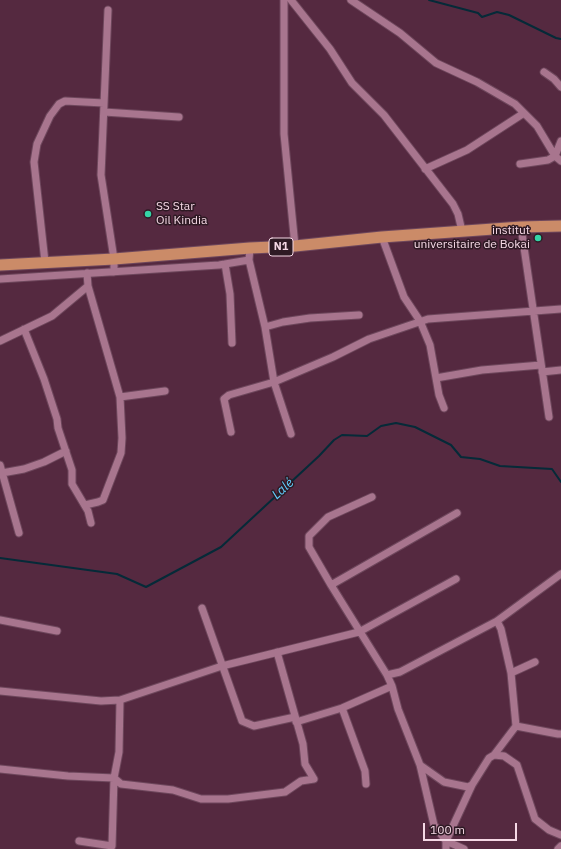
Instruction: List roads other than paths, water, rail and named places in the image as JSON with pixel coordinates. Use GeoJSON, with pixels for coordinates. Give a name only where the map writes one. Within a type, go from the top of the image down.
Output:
{"type":"FeatureCollection","features":[{"type":"Feature","properties":{"kind":"highway","name":"N1"},"geometry":{"type":"LineString","coordinates":[[0,265],[114,259],[216,250],[295,246],[462,231],[561,226]]}},
{"type":"Feature","properties":{"kind":"street"},"geometry":{"type":"LineString","coordinates":[[284,0],[284,134],[295,246]]}},
{"type":"Feature","properties":{"kind":"street"},"geometry":{"type":"LineString","coordinates":[[290,0],[330,49],[352,83],[384,115],[453,204],[458,214],[462,231]]}},
{"type":"Feature","properties":{"kind":"street"},"geometry":{"type":"LineString","coordinates":[[351,0],[406,38],[436,63],[477,82],[515,104],[538,126],[558,159]]}},
{"type":"Feature","properties":{"kind":"street"},"geometry":{"type":"LineString","coordinates":[[108,10],[101,175],[114,259],[114,272]]}},
{"type":"Feature","properties":{"kind":"street"},"geometry":{"type":"LineString","coordinates":[[544,72],[554,79],[561,87]]}},
{"type":"Feature","properties":{"kind":"street"},"geometry":{"type":"LineString","coordinates":[[45,262],[34,162],[37,144],[50,116],[59,104],[65,101],[104,103]]}},
{"type":"Feature","properties":{"kind":"street"},"geometry":{"type":"LineString","coordinates":[[104,112],[179,117]]}},
{"type":"Feature","properties":{"kind":"street"},"geometry":{"type":"LineString","coordinates":[[425,169],[467,150],[524,113]]}},
{"type":"Feature","properties":{"kind":"street"},"geometry":{"type":"LineString","coordinates":[[558,159],[561,141]]}},
{"type":"Feature","properties":{"kind":"street"},"geometry":{"type":"LineString","coordinates":[[520,164],[558,159]]}},
{"type":"Feature","properties":{"kind":"street"},"geometry":{"type":"LineString","coordinates":[[521,227],[549,417]]}},
{"type":"Feature","properties":{"kind":"street"},"geometry":{"type":"LineString","coordinates":[[382,237],[404,297],[420,321],[430,345],[439,396],[444,408]]}},
{"type":"Feature","properties":{"kind":"street"},"geometry":{"type":"LineString","coordinates":[[250,248],[249,260],[265,327],[274,382],[291,434]]}},
{"type":"Feature","properties":{"kind":"street"},"geometry":{"type":"LineString","coordinates":[[216,250],[222,264],[230,294],[232,342]]}},
{"type":"Feature","properties":{"kind":"street"},"geometry":{"type":"LineString","coordinates":[[0,279],[222,264],[249,260]]}},
{"type":"Feature","properties":{"kind":"street"},"geometry":{"type":"LineString","coordinates":[[84,505],[103,500],[121,453],[122,438],[120,397],[88,286],[87,273]]}},
{"type":"Feature","properties":{"kind":"street"},"geometry":{"type":"LineString","coordinates":[[0,340],[52,316],[88,286]]}},
{"type":"Feature","properties":{"kind":"street"},"geometry":{"type":"LineString","coordinates":[[231,432],[224,399],[229,395],[274,382],[333,358],[369,339],[428,319],[561,309]]}},
{"type":"Feature","properties":{"kind":"street"},"geometry":{"type":"LineString","coordinates":[[265,327],[283,322],[310,318],[359,315]]}},
{"type":"Feature","properties":{"kind":"street"},"geometry":{"type":"LineString","coordinates":[[24,329],[44,379],[57,419],[58,428],[72,470],[72,484],[84,505],[91,523]]}},
{"type":"Feature","properties":{"kind":"street"},"geometry":{"type":"LineString","coordinates":[[436,378],[482,370],[561,370]]}},
{"type":"Feature","properties":{"kind":"street"},"geometry":{"type":"LineString","coordinates":[[120,397],[165,391]]}},
{"type":"Feature","properties":{"kind":"street"},"geometry":{"type":"LineString","coordinates":[[2,473],[24,469],[44,462],[66,451]]}},
{"type":"Feature","properties":{"kind":"street"},"geometry":{"type":"LineString","coordinates":[[0,465],[19,533]]}},
{"type":"Feature","properties":{"kind":"street"},"geometry":{"type":"LineString","coordinates":[[372,497],[328,517],[309,536],[309,547],[330,585],[387,675],[392,686],[398,709],[420,765],[434,825],[446,845],[464,849]]}},
{"type":"Feature","properties":{"kind":"street"},"geometry":{"type":"LineString","coordinates":[[330,585],[457,513]]}},
{"type":"Feature","properties":{"kind":"street"},"geometry":{"type":"LineString","coordinates":[[387,675],[400,672],[497,621],[561,574]]}},
{"type":"Feature","properties":{"kind":"street"},"geometry":{"type":"LineString","coordinates":[[0,691],[101,701],[120,700],[222,666],[359,632],[456,579]]}},
{"type":"Feature","properties":{"kind":"street"},"geometry":{"type":"LineString","coordinates":[[202,608],[242,721],[254,726],[295,720],[342,708],[392,686]]}},
{"type":"Feature","properties":{"kind":"street"},"geometry":{"type":"LineString","coordinates":[[0,620],[57,630]]}},
{"type":"Feature","properties":{"kind":"street"},"geometry":{"type":"LineString","coordinates":[[446,845],[472,785],[489,758],[494,755],[516,726],[511,674],[501,629],[497,621]]}},
{"type":"Feature","properties":{"kind":"street"},"geometry":{"type":"LineString","coordinates":[[0,769],[68,776],[114,778],[121,784],[173,790],[201,799],[228,799],[285,792],[301,781],[314,779],[305,764],[303,744],[277,652]]}},
{"type":"Feature","properties":{"kind":"street"},"geometry":{"type":"LineString","coordinates":[[511,674],[535,662]]}},
{"type":"Feature","properties":{"kind":"street"},"geometry":{"type":"LineString","coordinates":[[79,841],[112,846],[114,778],[119,752],[120,700]]}},
{"type":"Feature","properties":{"kind":"street"},"geometry":{"type":"LineString","coordinates":[[342,708],[365,771],[366,784]]}},
{"type":"Feature","properties":{"kind":"street"},"geometry":{"type":"LineString","coordinates":[[516,726],[561,734]]}},
{"type":"Feature","properties":{"kind":"street"},"geometry":{"type":"LineString","coordinates":[[494,755],[504,756],[517,765],[535,819],[549,830],[561,835]]}},
{"type":"Feature","properties":{"kind":"street"},"geometry":{"type":"LineString","coordinates":[[420,765],[444,782],[468,787],[472,785]]}},
{"type":"Feature","properties":{"kind":"street"},"geometry":{"type":"LineString","coordinates":[[558,849],[561,846]]}},
{"type":"Feature","properties":{"kind":"waterway"},"geometry":{"type":"LineString","coordinates":[[429,0],[478,13],[482,17],[497,12],[509,15],[561,39]]}},
{"type":"Feature","properties":{"kind":"waterway","name":"Lalé"},"geometry":{"type":"LineString","coordinates":[[0,558],[117,574],[146,587],[221,547],[319,456],[334,440],[342,435],[367,436],[381,426],[396,423],[415,427],[451,445],[461,457],[480,459],[500,466],[552,469],[561,482]]}},
{"type":"Feature","properties":{"kind":"place","name":"SS Star Oil Kindia"},"geometry":{"type":"Point","coordinates":[148,214]}},
{"type":"Feature","properties":{"kind":"place","name":"institut universitaire de Bokai"},"geometry":{"type":"Point","coordinates":[538,238]}}]}
